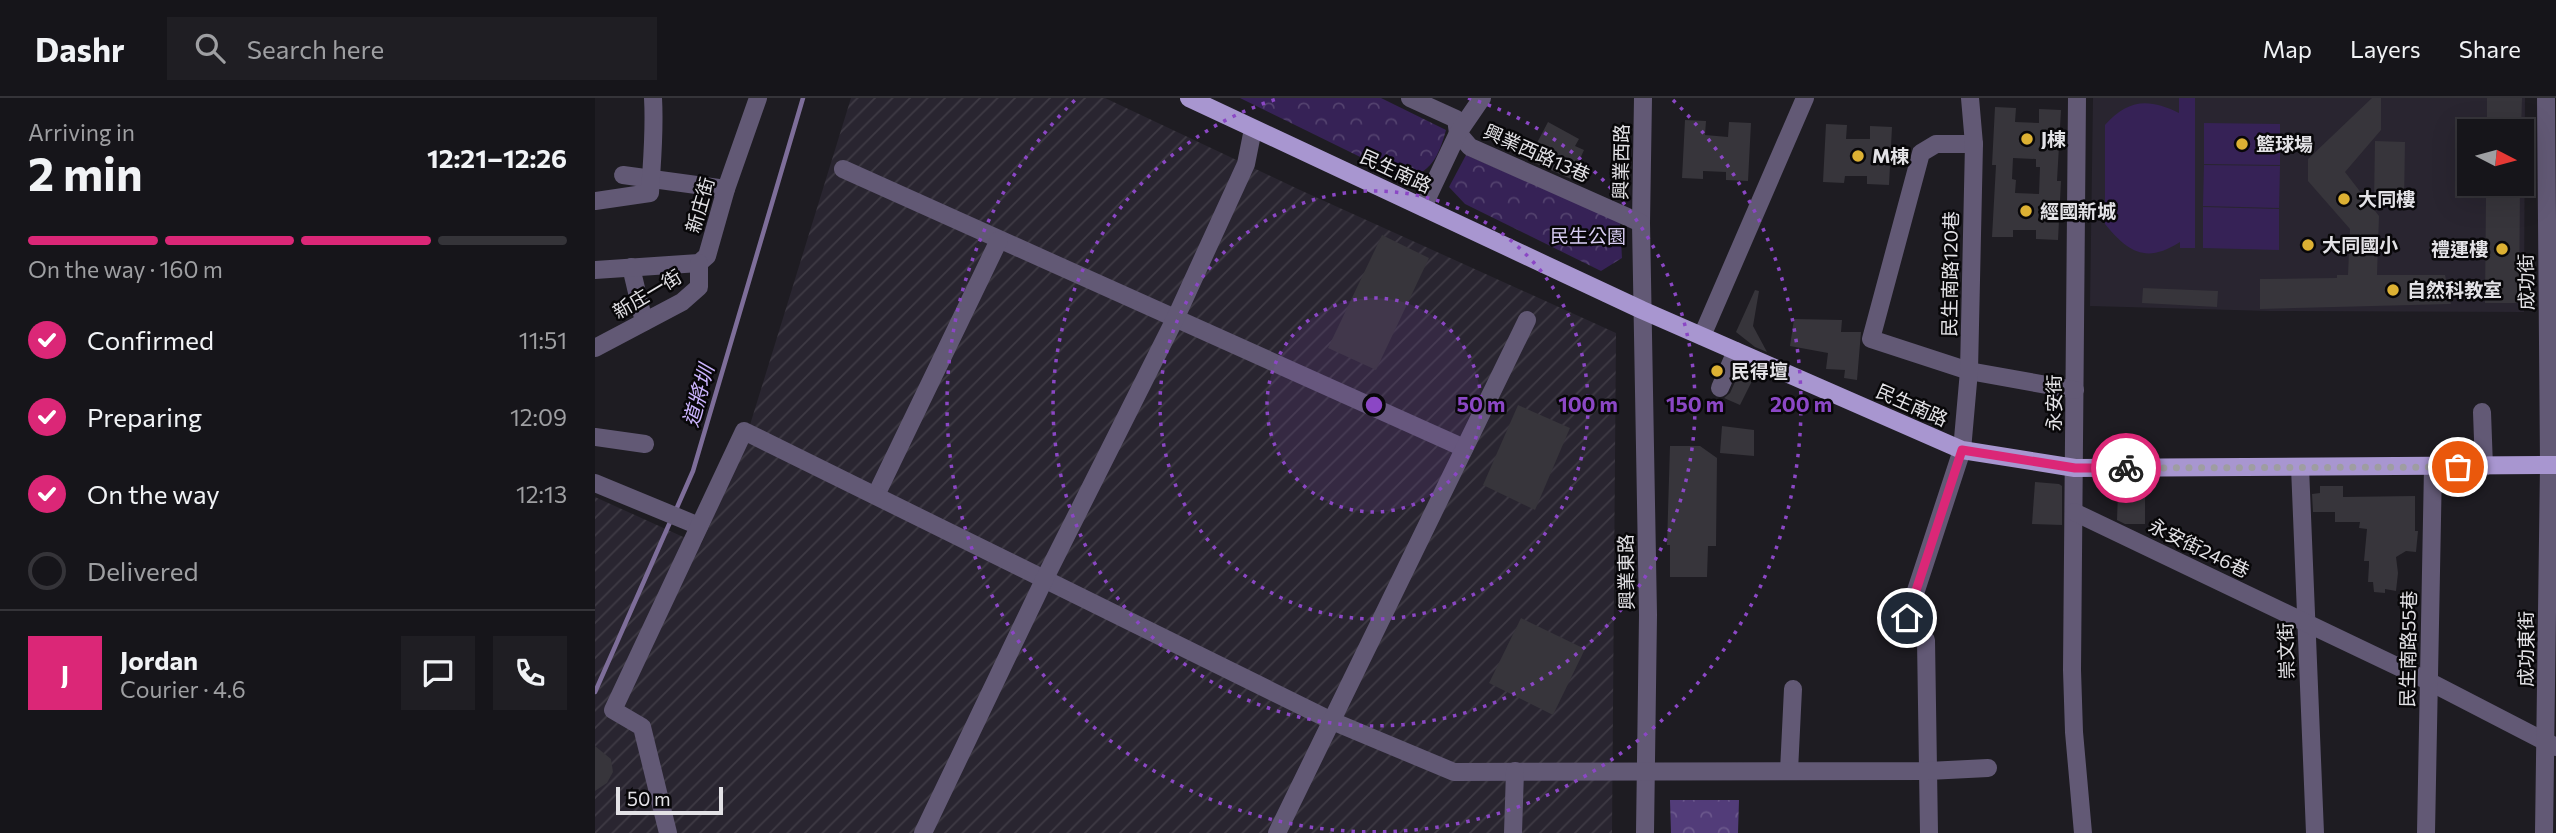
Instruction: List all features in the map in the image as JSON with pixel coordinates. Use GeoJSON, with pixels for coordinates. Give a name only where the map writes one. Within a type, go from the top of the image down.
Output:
{"type":"FeatureCollection","features":[{"type":"Feature","properties":{"kind":"main road","name":"民生南路"},"geometry":{"type":"LineString","coordinates":[[1189,98],[1642,310],[1962,450],[2075,468],[2552,465]]}},
{"type":"Feature","properties":{"kind":"street"},"geometry":{"type":"LineString","coordinates":[[598,201],[650,192],[655,147],[653,98]]}},
{"type":"Feature","properties":{"kind":"street","name":"新庄街"},"geometry":{"type":"LineString","coordinates":[[595,270],[699,263],[707,256],[726,189],[758,98]]}},
{"type":"Feature","properties":{"kind":"street","name":"興業西路13巷"},"geometry":{"type":"LineString","coordinates":[[1410,98],[1456,119],[1458,133],[1470,147],[1641,223]]}},
{"type":"Feature","properties":{"kind":"street"},"geometry":{"type":"LineString","coordinates":[[1423,207],[1458,133],[1482,98]]}},
{"type":"Feature","properties":{"kind":"street","name":"興業西路"},"geometry":{"type":"LineString","coordinates":[[1642,310],[1643,98]]}},
{"type":"Feature","properties":{"kind":"street"},"geometry":{"type":"LineString","coordinates":[[1702,336],[1805,98]]}},
{"type":"Feature","properties":{"kind":"street","name":"民生南路120巷"},"geometry":{"type":"LineString","coordinates":[[1907,618],[1962,450],[1969,371],[1973,144],[1970,98]]}},
{"type":"Feature","properties":{"kind":"street","name":"永安街"},"geometry":{"type":"LineString","coordinates":[[2077,98],[2072,670],[2074,732],[2083,833]]}},
{"type":"Feature","properties":{"kind":"street","name":"成功街"},"geometry":{"type":"LineString","coordinates":[[2546,98],[2551,234],[2552,465]]}},
{"type":"Feature","properties":{"kind":"street"},"geometry":{"type":"LineString","coordinates":[[923,833],[1045,578],[1176,317],[1246,164],[1253,129]]}},
{"type":"Feature","properties":{"kind":"street"},"geometry":{"type":"LineString","coordinates":[[1973,144],[1936,144],[1921,153],[1871,339],[1969,371],[2075,390]]}},
{"type":"Feature","properties":{"kind":"street"},"geometry":{"type":"LineString","coordinates":[[843,169],[1464,447]]}},
{"type":"Feature","properties":{"kind":"street"},"geometry":{"type":"LineString","coordinates":[[623,176],[726,189]]}},
{"type":"Feature","properties":{"kind":"street"},"geometry":{"type":"LineString","coordinates":[[876,495],[999,240]]}},
{"type":"Feature","properties":{"kind":"street","name":"新庄一街"},"geometry":{"type":"LineString","coordinates":[[595,348],[682,302],[699,287],[699,263]]}},
{"type":"Feature","properties":{"kind":"street"},"geometry":{"type":"LineString","coordinates":[[631,267],[644,322]]}},
{"type":"Feature","properties":{"kind":"street","name":"興業東路"},"geometry":{"type":"LineString","coordinates":[[1642,310],[1647,615],[1644,833]]}},
{"type":"Feature","properties":{"kind":"street"},"geometry":{"type":"LineString","coordinates":[[1277,833],[1527,320]]}},
{"type":"Feature","properties":{"kind":"street"},"geometry":{"type":"LineString","coordinates":[[1720,388],[1736,351]]}},
{"type":"Feature","properties":{"kind":"street"},"geometry":{"type":"LineString","coordinates":[[2482,412],[2484,467]]}},
{"type":"Feature","properties":{"kind":"street"},"geometry":{"type":"LineString","coordinates":[[667,833],[642,727],[613,710],[744,431],[1332,722],[1454,772],[1928,771],[1988,768]]}},
{"type":"Feature","properties":{"kind":"street"},"geometry":{"type":"LineString","coordinates":[[595,437],[645,444]]}},
{"type":"Feature","properties":{"kind":"street","name":"成功東街"},"geometry":{"type":"LineString","coordinates":[[2544,833],[2551,745],[2552,465]]}},
{"type":"Feature","properties":{"kind":"street","name":"崇文街"},"geometry":{"type":"LineString","coordinates":[[2300,467],[2315,833]]}},
{"type":"Feature","properties":{"kind":"street","name":"民生南路55巷"},"geometry":{"type":"LineString","coordinates":[[2426,833],[2433,467]]}},
{"type":"Feature","properties":{"kind":"street"},"geometry":{"type":"LineString","coordinates":[[595,483],[699,526]]}},
{"type":"Feature","properties":{"kind":"street","name":"永安街246巷"},"geometry":{"type":"LineString","coordinates":[[2074,512],[2428,681],[2551,745]]}},
{"type":"Feature","properties":{"kind":"street"},"geometry":{"type":"LineString","coordinates":[[1926,639],[1929,833]]}},
{"type":"Feature","properties":{"kind":"street"},"geometry":{"type":"LineString","coordinates":[[1789,771],[1793,689]]}},
{"type":"Feature","properties":{"kind":"street"},"geometry":{"type":"LineString","coordinates":[[1513,833],[1515,771]]}},
{"type":"Feature","properties":{"kind":"shaded area"},"geometry":{"type":"Polygon","coordinates":[[[851,98],[1105,98],[1300,190],[1616,333],[1612,833],[595,833],[595,497],[701,545],[741,454],[851,98]]]}},
{"type":"Feature","properties":{"kind":"shaded area","name":"大同國小"},"geometry":{"type":"Polygon","coordinates":[[[2093,98],[2525,98],[2525,119],[2457,119],[2457,196],[2525,196],[2524,312],[2269,311],[2090,306],[2093,98]]]}},
{"type":"Feature","properties":{"kind":"green space"},"geometry":{"type":"Polygon","coordinates":[[[1240,98],[1381,98],[1446,130],[1436,157],[1425,170],[1418,174],[1399,176],[1240,98]]]}},
{"type":"Feature","properties":{"kind":"green space"},"geometry":{"type":"Polygon","coordinates":[[[2179,98],[2195,98],[2195,248],[2180,248],[2180,242],[2157,252],[2138,252],[2122,242],[2105,224],[2105,125],[2122,110],[2139,104],[2158,105],[2179,113],[2179,98]]]}},
{"type":"Feature","properties":{"kind":"green space","name":"籃球場"},"geometry":{"type":"Polygon","coordinates":[[[2204,123],[2280,124],[2280,165],[2204,164],[2204,123]]]}},
{"type":"Feature","properties":{"kind":"green space","name":"民生公園"},"geometry":{"type":"Polygon","coordinates":[[[1466,155],[1620,222],[1622,258],[1601,271],[1465,204],[1449,187],[1466,155]]]}},
{"type":"Feature","properties":{"kind":"green space","name":"籃球場"},"geometry":{"type":"Polygon","coordinates":[[[2204,165],[2280,166],[2279,208],[2203,206],[2204,165]]]}},
{"type":"Feature","properties":{"kind":"green space","name":"籃球場"},"geometry":{"type":"Polygon","coordinates":[[[2203,207],[2279,209],[2279,250],[2203,248],[2203,207]]]}},
{"type":"Feature","properties":{"kind":"green space"},"geometry":{"type":"Polygon","coordinates":[[[1670,800],[1739,800],[1738,833],[1671,833],[1670,800]]]}},
{"type":"Feature","properties":{"kind":"building"},"geometry":{"type":"Polygon","coordinates":[[[2372,98],[2381,98],[2381,130],[2345,172],[2379,216],[2377,275],[2445,275],[2451,304],[2260,309],[2260,279],[2337,278],[2337,275],[2348,275],[2350,229],[2308,181],[2308,159],[2372,98]]]}},
{"type":"Feature","properties":{"kind":"building"},"geometry":{"type":"Polygon","coordinates":[[[2487,98],[2522,98],[2521,119],[2487,119],[2487,98]]]}},
{"type":"Feature","properties":{"kind":"building"},"geometry":{"type":"Polygon","coordinates":[[[1995,107],[2016,108],[2015,122],[2039,123],[2039,109],[2061,110],[2057,181],[2061,181],[2058,240],[2036,239],[2036,230],[2013,230],[2013,237],[1992,237],[1996,165],[1992,165],[1995,107]],[[2013,158],[2012,179],[2016,180],[2015,193],[2039,194],[2040,167],[2036,167],[2036,159],[2013,158]]]}},
{"type":"Feature","properties":{"kind":"building"},"geometry":{"type":"Polygon","coordinates":[[[1685,120],[1706,121],[1705,135],[1728,137],[1729,122],[1751,123],[1748,181],[1726,180],[1726,172],[1703,171],[1703,179],[1682,178],[1685,120]]]}},
{"type":"Feature","properties":{"kind":"building"},"geometry":{"type":"Polygon","coordinates":[[[1548,122],[1579,139],[1575,146],[1584,150],[1571,179],[1528,160],[1548,122]]]}},
{"type":"Feature","properties":{"kind":"building","name":"M棟"},"geometry":{"type":"Polygon","coordinates":[[[1826,124],[1847,125],[1846,139],[1870,139],[1870,126],[1892,127],[1889,185],[1867,184],[1867,176],[1845,176],[1844,183],[1823,182],[1826,124]]]}},
{"type":"Feature","properties":{"kind":"building"},"geometry":{"type":"Polygon","coordinates":[[[2375,141],[2405,142],[2404,202],[2374,201],[2375,141]]]}},
{"type":"Feature","properties":{"kind":"building","name":"禮運樓"},"geometry":{"type":"Polygon","coordinates":[[[2486,196],[2520,196],[2519,303],[2485,303],[2486,196]]]}},
{"type":"Feature","properties":{"kind":"building"},"geometry":{"type":"Polygon","coordinates":[[[1382,235],[1429,258],[1376,370],[1328,348],[1382,235]]]}},
{"type":"Feature","properties":{"kind":"building"},"geometry":{"type":"Polygon","coordinates":[[[2143,288],[2218,291],[2217,307],[2142,303],[2143,288]]]}},
{"type":"Feature","properties":{"kind":"building"},"geometry":{"type":"Polygon","coordinates":[[[1755,290],[1759,291],[1753,326],[1767,352],[1755,347],[1736,332],[1755,290]]]}},
{"type":"Feature","properties":{"kind":"building"},"geometry":{"type":"Polygon","coordinates":[[[1794,319],[1842,320],[1841,332],[1861,332],[1857,380],[1844,378],[1845,370],[1826,369],[1828,353],[1790,346],[1794,319]]]}},
{"type":"Feature","properties":{"kind":"building"},"geometry":{"type":"Polygon","coordinates":[[[1739,373],[1753,379],[1740,405],[1724,398],[1730,393],[1739,373]]]}},
{"type":"Feature","properties":{"kind":"building"},"geometry":{"type":"Polygon","coordinates":[[[1518,405],[1570,428],[1535,510],[1483,485],[1518,405]]]}},
{"type":"Feature","properties":{"kind":"building"},"geometry":{"type":"Polygon","coordinates":[[[1722,426],[1754,430],[1754,456],[1720,453],[1722,426]]]}},
{"type":"Feature","properties":{"kind":"building"},"geometry":{"type":"Polygon","coordinates":[[[1670,446],[1700,446],[1717,458],[1716,546],[1708,546],[1707,577],[1670,577],[1670,545],[1667,545],[1670,446]]]}},
{"type":"Feature","properties":{"kind":"building"},"geometry":{"type":"Polygon","coordinates":[[[2035,482],[2062,486],[2062,525],[2032,524],[2035,482]]]}},
{"type":"Feature","properties":{"kind":"building"},"geometry":{"type":"Polygon","coordinates":[[[2320,486],[2343,486],[2343,497],[2415,496],[2415,531],[2418,531],[2416,552],[2406,551],[2396,557],[2396,591],[2385,589],[2385,593],[2374,592],[2373,582],[2368,582],[2369,561],[2364,561],[2367,529],[2359,528],[2360,522],[2335,522],[2335,512],[2313,512],[2312,494],[2320,493],[2320,486]]]}},
{"type":"Feature","properties":{"kind":"building"},"geometry":{"type":"Polygon","coordinates":[[[2118,491],[2145,492],[2145,524],[2125,524],[2117,520],[2118,491]]]}},
{"type":"Feature","properties":{"kind":"building"},"geometry":{"type":"Polygon","coordinates":[[[1521,618],[1585,649],[1553,715],[1489,683],[1521,618]]]}},
{"type":"Feature","properties":{"kind":"building"},"geometry":{"type":"Polygon","coordinates":[[[595,746],[611,759],[613,772],[607,783],[595,791],[595,746]]]}},
{"type":"Feature","properties":{"kind":"waterway","name":"道將圳"},"geometry":{"type":"LineString","coordinates":[[675,512],[693,471],[803,98]]}},
{"type":"Feature","properties":{"kind":"waterway","name":"道將圳"},"geometry":{"type":"LineString","coordinates":[[595,692],[671,520]]}},
{"type":"Feature","properties":{"kind":"way so far"},"geometry":{"type":"LineString","coordinates":[[2126,468],[2458,467]]}},
{"type":"Feature","properties":{"kind":"place","name":"J棟"},"geometry":{"type":"Point","coordinates":[2027,139]}},
{"type":"Feature","properties":{"kind":"place","name":"籃球場"},"geometry":{"type":"Point","coordinates":[2242,144]}},
{"type":"Feature","properties":{"kind":"place","name":"M棟"},"geometry":{"type":"Point","coordinates":[1858,156]}},
{"type":"Feature","properties":{"kind":"place","name":"大同樓"},"geometry":{"type":"Point","coordinates":[2344,199]}},
{"type":"Feature","properties":{"kind":"place","name":"經國新城"},"geometry":{"type":"Point","coordinates":[2026,211]}},
{"type":"Feature","properties":{"kind":"place","name":"大同國小"},"geometry":{"type":"Point","coordinates":[2308,245]}},
{"type":"Feature","properties":{"kind":"place","name":"禮運樓"},"geometry":{"type":"Point","coordinates":[2502,249]}},
{"type":"Feature","properties":{"kind":"place","name":"自然科教室"},"geometry":{"type":"Point","coordinates":[2393,290]}},
{"type":"Feature","properties":{"kind":"place","name":"民得壇"},"geometry":{"type":"Point","coordinates":[1717,371]}},
{"type":"Feature","properties":{"kind":"route"},"geometry":{"type":"LineString","coordinates":[[1907,618],[1962,450],[1992,457],[2075,468],[2126,468]]}}]}
